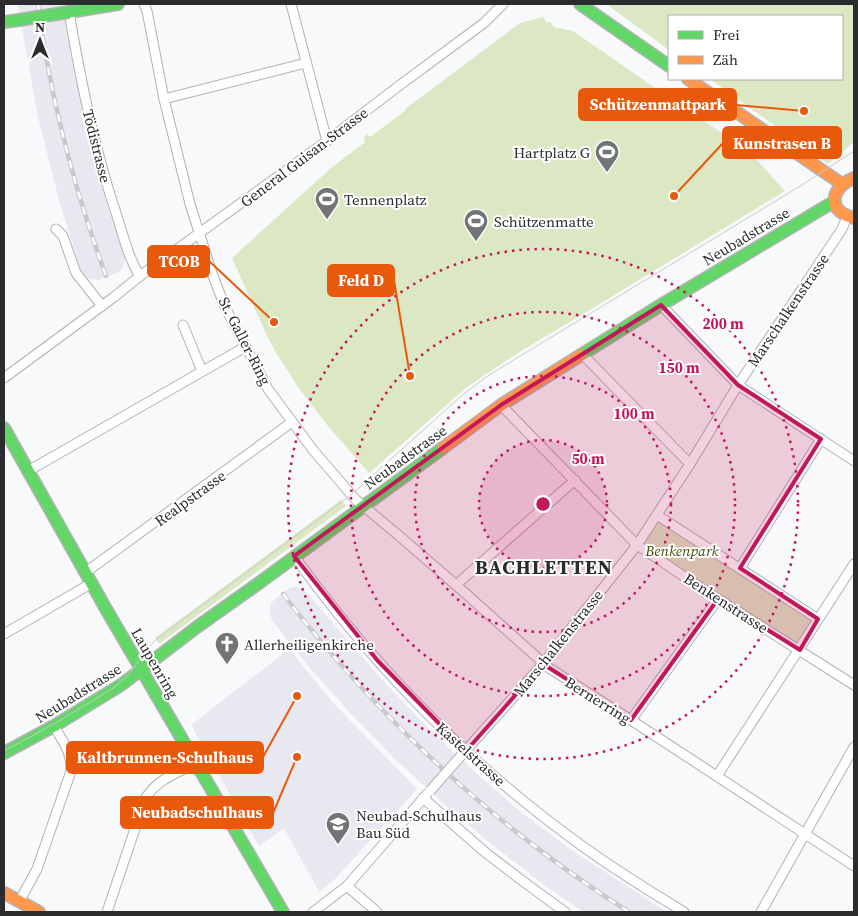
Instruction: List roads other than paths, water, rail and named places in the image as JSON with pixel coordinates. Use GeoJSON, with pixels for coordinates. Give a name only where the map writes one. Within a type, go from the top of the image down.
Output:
{"type":"FeatureCollection","features":[{"type":"Feature","properties":{"kind":"street"},"geometry":{"type":"LineString","coordinates":[[4,22],[118,4]]}},
{"type":"Feature","properties":{"kind":"street","name":"St. Galler-Ring"},"geometry":{"type":"LineString","coordinates":[[144,4],[164,98],[190,204],[225,307],[268,389],[319,457],[351,495],[363,506]]}},
{"type":"Feature","properties":{"kind":"street"},"geometry":{"type":"LineString","coordinates":[[291,4],[327,141]]}},
{"type":"Feature","properties":{"kind":"street","name":"General Guisan-Strasse"},"geometry":{"type":"LineString","coordinates":[[4,378],[140,276],[327,141],[484,23],[503,4]]}},
{"type":"Feature","properties":{"kind":"street"},"geometry":{"type":"LineString","coordinates":[[580,4],[668,65]]}},
{"type":"Feature","properties":{"kind":"street","name":"Tödistrasse"},"geometry":{"type":"LineString","coordinates":[[69,12],[87,109],[100,160],[133,265],[140,276]]}},
{"type":"Feature","properties":{"kind":"street"},"geometry":{"type":"LineString","coordinates":[[164,98],[306,63]]}},
{"type":"Feature","properties":{"kind":"street"},"geometry":{"type":"LineString","coordinates":[[689,80],[842,184]]}},
{"type":"Feature","properties":{"kind":"street"},"geometry":{"type":"LineString","coordinates":[[851,217],[838,211],[835,201],[837,191],[842,184],[854,178]]}},
{"type":"Feature","properties":{"kind":"street","name":"Neubadstrasse"},"geometry":{"type":"LineString","coordinates":[[4,753],[99,699],[142,670],[197,627],[501,405],[661,305],[835,201]]}},
{"type":"Feature","properties":{"kind":"street","name":"Marschalkenstrasse"},"geometry":{"type":"LineString","coordinates":[[313,912],[347,886],[423,798],[544,664],[637,545],[690,464],[738,385],[851,217]]}},
{"type":"Feature","properties":{"kind":"street"},"geometry":{"type":"LineString","coordinates":[[56,229],[63,236],[76,274],[102,306]]}},
{"type":"Feature","properties":{"kind":"street"},"geometry":{"type":"LineString","coordinates":[[661,305],[738,385],[854,461]]}},
{"type":"Feature","properties":{"kind":"street"},"geometry":{"type":"LineString","coordinates":[[183,326],[202,371]]}},
{"type":"Feature","properties":{"kind":"street"},"geometry":{"type":"LineString","coordinates":[[28,471],[245,347]]}},
{"type":"Feature","properties":{"kind":"street"},"geometry":{"type":"LineString","coordinates":[[582,354],[690,464]]}},
{"type":"Feature","properties":{"kind":"street","name":"Benkenstrasse"},"geometry":{"type":"LineString","coordinates":[[501,405],[637,545],[854,685]]}},
{"type":"Feature","properties":{"kind":"street","name":"Realpstrasse"},"geometry":{"type":"LineString","coordinates":[[4,634],[89,578],[292,422]]}},
{"type":"Feature","properties":{"kind":"street","name":"Laupenring"},"geometry":{"type":"LineString","coordinates":[[4,428],[283,912]]}},
{"type":"Feature","properties":{"kind":"street"},"geometry":{"type":"LineString","coordinates":[[740,568],[821,439]]}},
{"type":"Feature","properties":{"kind":"street"},"geometry":{"type":"LineString","coordinates":[[456,585],[575,480]]}},
{"type":"Feature","properties":{"kind":"street","name":"Bernerring"},"geometry":{"type":"LineString","coordinates":[[363,506],[456,585],[549,668],[854,866]]}},
{"type":"Feature","properties":{"kind":"street"},"geometry":{"type":"LineString","coordinates":[[657,515],[818,620]]}},
{"type":"Feature","properties":{"kind":"street","name":"Kastelstrasse"},"geometry":{"type":"LineString","coordinates":[[294,556],[326,599],[377,660],[466,751],[530,806],[580,844],[684,912]]}},
{"type":"Feature","properties":{"kind":"street"},"geometry":{"type":"LineString","coordinates":[[717,776],[854,564]]}},
{"type":"Feature","properties":{"kind":"street"},"geometry":{"type":"LineString","coordinates":[[631,720],[718,599]]}},
{"type":"Feature","properties":{"kind":"street"},"geometry":{"type":"LineString","coordinates":[[19,902],[37,869],[70,774],[71,761],[69,753],[54,726]]}},
{"type":"Feature","properties":{"kind":"street"},"geometry":{"type":"LineString","coordinates":[[761,912],[854,747]]}},
{"type":"Feature","properties":{"kind":"street"},"geometry":{"type":"LineString","coordinates":[[107,912],[140,811],[148,794],[158,784],[196,763]]}},
{"type":"Feature","properties":{"kind":"street"},"geometry":{"type":"LineString","coordinates":[[423,798],[486,853],[565,912]]}},
{"type":"Feature","properties":{"kind":"street"},"geometry":{"type":"LineString","coordinates":[[347,886],[377,912]]}},
{"type":"Feature","properties":{"kind":"street"},"geometry":{"type":"LineString","coordinates":[[4,892],[39,912]]}},
{"type":"Feature","properties":{"kind":"tram line"},"geometry":{"type":"LineString","coordinates":[[4,751],[54,724],[115,687],[130,673],[147,649],[158,638],[351,495],[460,397],[486,377],[802,185],[854,151]]}},
{"type":"Feature","properties":{"kind":"railway"},"geometry":{"type":"LineString","coordinates":[[38,4],[49,73],[64,142],[94,243],[106,276]]}},
{"type":"Feature","properties":{"kind":"railway"},"geometry":{"type":"LineString","coordinates":[[283,594],[359,685],[442,768],[532,844],[629,912]]}},
{"type":"Feature","properties":{"kind":"place","name":"Schützenmattpark"},"geometry":{"type":"Point","coordinates":[804,111]}},
{"type":"Feature","properties":{"kind":"place","name":"Hartplatz G"},"geometry":{"type":"Point","coordinates":[607,173]}},
{"type":"Feature","properties":{"kind":"place","name":"Kunstrasen B"},"geometry":{"type":"Point","coordinates":[674,196]}},
{"type":"Feature","properties":{"kind":"place","name":"Tennenplatz"},"geometry":{"type":"Point","coordinates":[327,220]}},
{"type":"Feature","properties":{"kind":"place","name":"Schützenmatte"},"geometry":{"type":"Point","coordinates":[476,242]}},
{"type":"Feature","properties":{"kind":"place","name":"TCOB"},"geometry":{"type":"Point","coordinates":[274,322]}},
{"type":"Feature","properties":{"kind":"place","name":"Feld D"},"geometry":{"type":"Point","coordinates":[410,376]}},
{"type":"Feature","properties":{"kind":"place","name":"Allerheiligenkirche"},"geometry":{"type":"Point","coordinates":[227,665]}},
{"type":"Feature","properties":{"kind":"place","name":"Kaltbrunnen-Schulhaus"},"geometry":{"type":"Point","coordinates":[297,696]}},
{"type":"Feature","properties":{"kind":"place","name":"Neubadschulhaus"},"geometry":{"type":"Point","coordinates":[297,757]}},
{"type":"Feature","properties":{"kind":"place","name":"Neubad-Schulhaus Bau Süd"},"geometry":{"type":"Point","coordinates":[338,845]}},
{"type":"Feature","properties":{"kind":"district","name":"BACHLETTEN"},"geometry":{"type":"Point","coordinates":[544,567]}},
{"type":"Feature","properties":{"kind":"park label","name":"Benkenpark"},"geometry":{"type":"Point","coordinates":[682,550]}}]}
